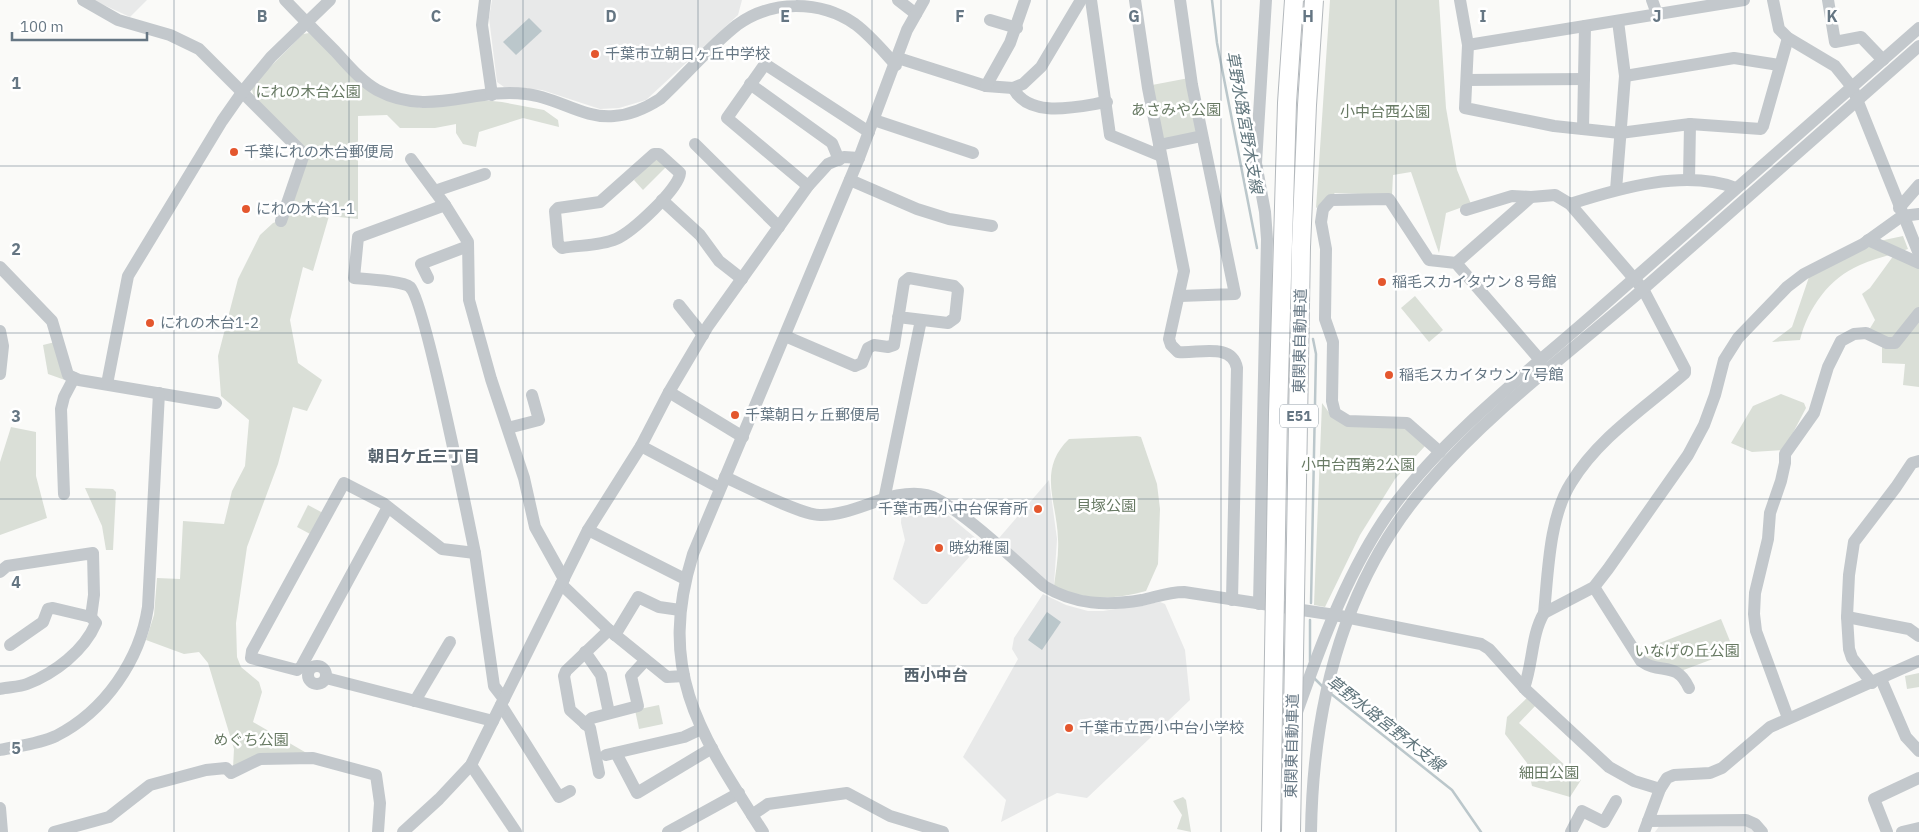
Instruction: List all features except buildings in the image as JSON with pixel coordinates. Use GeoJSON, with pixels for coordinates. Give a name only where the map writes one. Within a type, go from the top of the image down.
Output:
{"type":"FeatureCollection","features":[{"type":"Feature","properties":{"kind":"highway","name":"東関東自動車道"},"geometry":{"type":"LineString","coordinates":[[1271,832],[1278,414],[1287,103],[1294,0]]}},
{"type":"Feature","properties":{"kind":"highway","name":"東関東自動車道"},"geometry":{"type":"LineString","coordinates":[[1291,832],[1302,247],[1307,105],[1314,0]]}},
{"type":"Feature","properties":{"kind":"street"},"geometry":{"type":"LineString","coordinates":[[83,0],[118,20],[187,42],[208,56],[304,154],[281,220]]}},
{"type":"Feature","properties":{"kind":"street"},"geometry":{"type":"LineString","coordinates":[[284,0],[360,77],[376,89],[391,96],[423,103],[492,95],[527,94],[600,116],[629,114],[645,108],[660,99],[738,24],[762,12],[789,6],[817,8],[845,18],[897,61],[986,86],[1013,88],[1023,84],[1041,67],[1081,0]]}},
{"type":"Feature","properties":{"kind":"street"},"geometry":{"type":"LineString","coordinates":[[107,384],[128,276],[222,120],[243,91],[272,57],[330,0]]}},
{"type":"Feature","properties":{"kind":"street"},"geometry":{"type":"LineString","coordinates":[[485,0],[482,25],[492,95]]}},
{"type":"Feature","properties":{"kind":"street"},"geometry":{"type":"LineString","coordinates":[[898,0],[916,14]]}},
{"type":"Feature","properties":{"kind":"street"},"geometry":{"type":"LineString","coordinates":[[763,832],[701,729],[690,700],[680,658],[680,610],[685,579],[693,554],[859,158],[897,61],[907,30],[924,0]]}},
{"type":"Feature","properties":{"kind":"street"},"geometry":{"type":"LineString","coordinates":[[986,86],[1003,58],[1017,28],[1025,0]]}},
{"type":"Feature","properties":{"kind":"street"},"geometry":{"type":"LineString","coordinates":[[1091,0],[1107,102],[1110,136],[1160,151],[1202,136]]}},
{"type":"Feature","properties":{"kind":"street"},"geometry":{"type":"LineString","coordinates":[[1135,0],[1160,151],[1184,271],[1169,339],[1174,349],[1184,352],[1224,352],[1233,358],[1237,368],[1232,600]]}},
{"type":"Feature","properties":{"kind":"street"},"geometry":{"type":"LineString","coordinates":[[1180,0],[1192,85],[1234,294],[1180,296]]}},
{"type":"Feature","properties":{"kind":"street"},"geometry":{"type":"LineString","coordinates":[[1259,604],[1267,239],[1265,212],[1256,163],[1266,0]]}},
{"type":"Feature","properties":{"kind":"street"},"geometry":{"type":"LineString","coordinates":[[1460,0],[1468,45],[1465,108],[1554,126],[1620,133],[1690,124],[1760,129],[1763,126],[1788,38]]}},
{"type":"Feature","properties":{"kind":"street"},"geometry":{"type":"LineString","coordinates":[[1652,0],[1657,14]]}},
{"type":"Feature","properties":{"kind":"street"},"geometry":{"type":"LineString","coordinates":[[1468,45],[1618,21],[1706,3],[1744,0]]}},
{"type":"Feature","properties":{"kind":"street"},"geometry":{"type":"LineString","coordinates":[[1773,0],[1776,22],[1779,29],[1788,38],[1835,66],[1852,87],[1919,254]]}},
{"type":"Feature","properties":{"kind":"street"},"geometry":{"type":"LineString","coordinates":[[1828,0],[1834,42],[1861,37],[1883,60]]}},
{"type":"Feature","properties":{"kind":"street"},"geometry":{"type":"LineString","coordinates":[[990,20],[1017,28]]}},
{"type":"Feature","properties":{"kind":"street"},"geometry":{"type":"LineString","coordinates":[[1616,190],[1625,76],[1618,21]]}},
{"type":"Feature","properties":{"kind":"street"},"geometry":{"type":"LineString","coordinates":[[1582,129],[1585,26]]}},
{"type":"Feature","properties":{"kind":"street"},"geometry":{"type":"LineString","coordinates":[[1311,832],[1315,756],[1321,714],[1341,616],[1353,575],[1389,514],[1420,473],[1440,452],[1541,360],[1919,28]]}},
{"type":"Feature","properties":{"kind":"street"},"geometry":{"type":"LineString","coordinates":[[1262,832],[1277,770],[1311,673],[1341,616],[1384,544],[1429,482],[1505,407],[1643,289],[1919,46]]}},
{"type":"Feature","properties":{"kind":"street"},"geometry":{"type":"LineString","coordinates":[[1625,76],[1734,58],[1779,65]]}},
{"type":"Feature","properties":{"kind":"street"},"geometry":{"type":"LineString","coordinates":[[808,186],[726,118],[765,64],[869,132]]}},
{"type":"Feature","properties":{"kind":"street"},"geometry":{"type":"LineString","coordinates":[[1467,80],[1584,79]]}},
{"type":"Feature","properties":{"kind":"street"},"geometry":{"type":"LineString","coordinates":[[750,84],[832,143],[839,160]]}},
{"type":"Feature","properties":{"kind":"street"},"geometry":{"type":"LineString","coordinates":[[1013,88],[1022,100],[1049,109],[1107,102]]}},
{"type":"Feature","properties":{"kind":"street"},"geometry":{"type":"LineString","coordinates":[[874,120],[973,153]]}},
{"type":"Feature","properties":{"kind":"street"},"geometry":{"type":"LineString","coordinates":[[1689,180],[1690,124]]}},
{"type":"Feature","properties":{"kind":"street"},"geometry":{"type":"LineString","coordinates":[[695,144],[779,227]]}},
{"type":"Feature","properties":{"kind":"street"},"geometry":{"type":"LineString","coordinates":[[654,154],[659,154],[680,173],[680,179],[662,200],[634,227],[618,238],[562,248],[558,244],[555,211],[558,208],[600,202],[654,154]]}},
{"type":"Feature","properties":{"kind":"street"},"geometry":{"type":"LineString","coordinates":[[408,830],[471,765],[588,530],[642,446],[669,392],[703,335],[808,186],[828,164],[844,157],[859,158]]}},
{"type":"Feature","properties":{"kind":"street"},"geometry":{"type":"LineString","coordinates":[[411,159],[465,236],[468,246],[469,300],[491,379],[524,478],[535,527],[562,581],[612,633],[645,661],[667,677],[684,676]]}},
{"type":"Feature","properties":{"kind":"street"},"geometry":{"type":"LineString","coordinates":[[435,191],[484,174]]}},
{"type":"Feature","properties":{"kind":"street"},"geometry":{"type":"LineString","coordinates":[[850,180],[917,209],[949,219],[992,226]]}},
{"type":"Feature","properties":{"kind":"street"},"geometry":{"type":"LineString","coordinates":[[1570,204],[1616,190],[1689,180],[1717,181],[1736,188]]}},
{"type":"Feature","properties":{"kind":"street"},"geometry":{"type":"LineString","coordinates":[[1544,613],[1594,587],[1688,455],[1712,402],[1724,360],[1738,338],[1788,287],[1804,274],[1868,240],[1901,212],[1919,185]]}},
{"type":"Feature","properties":{"kind":"street"},"geometry":{"type":"LineString","coordinates":[[1466,210],[1512,196],[1531,198],[1555,195],[1570,204],[1643,289],[1685,369],[1685,373],[1607,437],[1570,484],[1556,521],[1544,613],[1538,624],[1530,674],[1524,688]]}},
{"type":"Feature","properties":{"kind":"street"},"geometry":{"type":"LineString","coordinates":[[1456,263],[1531,198]]}},
{"type":"Feature","properties":{"kind":"street"},"geometry":{"type":"LineString","coordinates":[[1440,452],[1407,423],[1348,421],[1335,413],[1332,401],[1333,342],[1325,319],[1326,249],[1321,222],[1323,209],[1331,200],[1389,199],[1429,260],[1456,263],[1541,360]]}},
{"type":"Feature","properties":{"kind":"street"},"geometry":{"type":"LineString","coordinates":[[662,200],[700,235],[719,261],[742,279]]}},
{"type":"Feature","properties":{"kind":"street"},"geometry":{"type":"LineString","coordinates":[[445,205],[358,237],[354,278],[407,285],[414,292],[422,314],[439,384],[475,553],[494,686],[559,797],[570,791]]}},
{"type":"Feature","properties":{"kind":"street"},"geometry":{"type":"LineString","coordinates":[[1901,212],[1919,214]]}},
{"type":"Feature","properties":{"kind":"street"},"geometry":{"type":"LineString","coordinates":[[1868,240],[1919,262]]}},
{"type":"Feature","properties":{"kind":"street"},"geometry":{"type":"LineString","coordinates":[[428,278],[421,264],[468,246]]}},
{"type":"Feature","properties":{"kind":"street"},"geometry":{"type":"LineString","coordinates":[[0,267],[52,321],[68,375],[74,378],[216,403]]}},
{"type":"Feature","properties":{"kind":"street"},"geometry":{"type":"LineString","coordinates":[[785,336],[855,366],[862,363],[868,348],[874,345],[888,347],[894,345],[898,317],[904,282],[909,278],[954,286],[958,290],[955,318],[948,323],[898,317]]}},
{"type":"Feature","properties":{"kind":"street"},"geometry":{"type":"LineString","coordinates":[[679,305],[703,335]]}},
{"type":"Feature","properties":{"kind":"street"},"geometry":{"type":"LineString","coordinates":[[1788,718],[1756,631],[1754,614],[1755,593],[1768,539],[1770,513],[1781,481],[1785,454],[1814,413],[1828,367],[1841,341],[1854,334],[1866,333],[1886,344],[1895,343],[1919,313]]}},
{"type":"Feature","properties":{"kind":"street"},"geometry":{"type":"LineString","coordinates":[[884,500],[921,320]]}},
{"type":"Feature","properties":{"kind":"street"},"geometry":{"type":"LineString","coordinates":[[0,331],[4,346],[0,374]]}},
{"type":"Feature","properties":{"kind":"street"},"geometry":{"type":"LineString","coordinates":[[64,494],[61,409],[64,397],[74,378]]}},
{"type":"Feature","properties":{"kind":"street"},"geometry":{"type":"LineString","coordinates":[[669,392],[743,437]]}},
{"type":"Feature","properties":{"kind":"street"},"geometry":{"type":"LineString","coordinates":[[0,750],[56,736],[92,709],[113,688],[131,660],[145,626],[148,607],[159,393]]}},
{"type":"Feature","properties":{"kind":"street"},"geometry":{"type":"LineString","coordinates":[[508,428],[539,420],[532,395]]}},
{"type":"Feature","properties":{"kind":"street"},"geometry":{"type":"LineString","coordinates":[[642,446],[723,483],[814,515],[841,513],[899,495],[917,494],[933,497],[959,514],[1044,586],[1070,599],[1087,603],[1112,604],[1170,592],[1184,592],[1341,616],[1481,644],[1489,649],[1524,688],[1609,767],[1634,781],[1660,789]]}},
{"type":"Feature","properties":{"kind":"street"},"geometry":{"type":"LineString","coordinates":[[1919,462],[1912,463],[1854,542],[1849,575],[1847,617],[1849,649],[1852,658],[1876,681],[1906,738],[1919,751]]}},
{"type":"Feature","properties":{"kind":"street"},"geometry":{"type":"LineString","coordinates":[[305,669],[297,670],[251,658],[252,652],[344,483],[388,507],[442,549],[475,553]]}},
{"type":"Feature","properties":{"kind":"street"},"geometry":{"type":"LineString","coordinates":[[388,507],[305,669],[308,679],[314,684],[322,684],[326,678],[493,721]]}},
{"type":"Feature","properties":{"kind":"street"},"geometry":{"type":"LineString","coordinates":[[588,530],[685,579]]}},
{"type":"Feature","properties":{"kind":"street"},"geometry":{"type":"LineString","coordinates":[[0,572],[7,566],[93,553],[94,595],[91,617]]}},
{"type":"Feature","properties":{"kind":"street"},"geometry":{"type":"LineString","coordinates":[[1594,587],[1641,661],[1649,667],[1671,668],[1680,674],[1689,688]]}},
{"type":"Feature","properties":{"kind":"street"},"geometry":{"type":"LineString","coordinates":[[599,773],[590,728],[570,710],[564,676],[566,671],[586,652],[612,633],[638,597],[659,607],[680,610]]}},
{"type":"Feature","properties":{"kind":"street"},"geometry":{"type":"LineString","coordinates":[[0,688],[26,685],[66,661],[90,636],[96,623],[91,617],[53,608],[48,609],[43,622],[10,645]]}},
{"type":"Feature","properties":{"kind":"street"},"geometry":{"type":"LineString","coordinates":[[1847,617],[1909,629],[1919,636]]}},
{"type":"Feature","properties":{"kind":"street"},"geometry":{"type":"LineString","coordinates":[[416,701],[450,642]]}},
{"type":"Feature","properties":{"kind":"street"},"geometry":{"type":"LineString","coordinates":[[586,652],[601,675],[609,713]]}},
{"type":"Feature","properties":{"kind":"street"},"geometry":{"type":"LineString","coordinates":[[585,724],[592,718],[638,706],[631,676],[645,661]]}},
{"type":"Feature","properties":{"kind":"street"},"geometry":{"type":"LineString","coordinates":[[1762,832],[1755,824],[1746,820],[1646,826],[1660,789],[1667,778],[1674,775],[1710,773],[1722,768],[1770,727],[1919,661]]}},
{"type":"Feature","properties":{"kind":"street"},"geometry":{"type":"LineString","coordinates":[[701,729],[684,737],[611,754],[637,793],[712,748]]}},
{"type":"Feature","properties":{"kind":"street"},"geometry":{"type":"LineString","coordinates":[[54,832],[109,817],[143,788],[165,780],[206,770],[226,768],[231,772],[260,758],[313,758],[376,775],[380,803],[378,832]]}},
{"type":"Feature","properties":{"kind":"street"},"geometry":{"type":"LineString","coordinates":[[471,765],[516,832]]}},
{"type":"Feature","properties":{"kind":"street"},"geometry":{"type":"LineString","coordinates":[[1887,832],[1874,799],[1919,778]]}},
{"type":"Feature","properties":{"kind":"street"},"geometry":{"type":"LineString","coordinates":[[752,815],[768,804],[847,793],[890,816],[943,832]]}},
{"type":"Feature","properties":{"kind":"street"},"geometry":{"type":"LineString","coordinates":[[668,832],[739,794]]}},
{"type":"Feature","properties":{"kind":"street"},"geometry":{"type":"LineString","coordinates":[[1571,832],[1582,812],[1604,822],[1616,801]]}},
{"type":"Feature","properties":{"kind":"street"},"geometry":{"type":"LineString","coordinates":[[0,808],[2,832]]}},
{"type":"Feature","properties":{"kind":"street"},"geometry":{"type":"LineString","coordinates":[[1902,832],[1919,828]]}},
{"type":"Feature","properties":{"kind":"shaded area"},"geometry":{"type":"Polygon","coordinates":[[[93,0],[147,0],[130,17],[93,0]]]}},
{"type":"Feature","properties":{"kind":"shaded area","name":"千葉市立朝日ヶ丘中学校"},"geometry":{"type":"Polygon","coordinates":[[[492,0],[742,0],[738,15],[646,100],[619,108],[600,109],[542,90],[504,87],[497,82],[489,18],[492,0]]]}},
{"type":"Feature","properties":{"kind":"shaded area"},"geometry":{"type":"Polygon","coordinates":[[[529,18],[542,31],[516,55],[503,42],[529,18]]]}},
{"type":"Feature","properties":{"kind":"shaded area","name":"千葉市西小中台保育所"},"geometry":{"type":"Polygon","coordinates":[[[1049,480],[1057,539],[1054,585],[1043,579],[999,538],[1049,480]]]}},
{"type":"Feature","properties":{"kind":"shaded area","name":"暁幼稚園"},"geometry":{"type":"Polygon","coordinates":[[[920,501],[937,506],[978,540],[971,555],[927,604],[922,604],[893,579],[905,540],[901,523],[902,504],[920,501]]]}},
{"type":"Feature","properties":{"kind":"shaded area","name":"千葉市立西小中台小学校"},"geometry":{"type":"Polygon","coordinates":[[[1043,594],[1066,605],[1088,611],[1103,611],[1160,602],[1165,604],[1185,650],[1190,700],[1087,798],[1057,793],[1001,822],[1006,800],[963,757],[1018,659],[1012,649],[1014,638],[1043,594]]]}},
{"type":"Feature","properties":{"kind":"shaded area"},"geometry":{"type":"Polygon","coordinates":[[[1047,612],[1061,622],[1042,650],[1028,640],[1047,612]]]}},
{"type":"Feature","properties":{"kind":"shaded area"},"geometry":{"type":"Polygon","coordinates":[[[1743,823],[1757,832],[1655,832],[1660,825],[1743,823]]]}},
{"type":"Feature","properties":{"kind":"green space","name":"小中台西公園"},"geometry":{"type":"Polygon","coordinates":[[[1330,0],[1439,0],[1446,108],[1457,170],[1471,204],[1446,213],[1439,253],[1411,172],[1393,175],[1392,195],[1335,193],[1316,208],[1330,0]]]}},
{"type":"Feature","properties":{"kind":"green space"},"geometry":{"type":"Polygon","coordinates":[[[309,33],[389,101],[422,108],[482,100],[502,102],[544,110],[558,120],[559,127],[523,118],[479,132],[476,147],[463,144],[456,133],[456,124],[435,128],[400,128],[387,115],[358,116],[358,219],[329,216],[313,271],[303,267],[290,320],[298,363],[322,380],[307,411],[293,407],[278,464],[247,547],[236,623],[237,657],[241,667],[259,682],[262,692],[253,722],[310,755],[233,768],[234,749],[208,663],[199,652],[184,654],[146,640],[154,615],[157,578],[180,579],[183,521],[224,524],[232,491],[245,466],[249,420],[221,396],[218,356],[238,279],[260,235],[273,223],[281,220],[307,152],[254,97],[251,86],[303,34],[309,33]]]}},
{"type":"Feature","properties":{"kind":"green space","name":"あさみや公園"},"geometry":{"type":"Polygon","coordinates":[[[1189,78],[1200,135],[1163,143],[1152,85],[1189,78]]]}},
{"type":"Feature","properties":{"kind":"green space"},"geometry":{"type":"Polygon","coordinates":[[[655,158],[667,166],[643,190],[634,180],[655,158]]]}},
{"type":"Feature","properties":{"kind":"green space"},"geometry":{"type":"Polygon","coordinates":[[[1903,236],[1908,249],[1860,265],[1839,278],[1821,295],[1808,317],[1800,340],[1772,342],[1792,327],[1809,277],[1870,243],[1903,236]]]}},
{"type":"Feature","properties":{"kind":"green space"},"geometry":{"type":"Polygon","coordinates":[[[1894,255],[1919,267],[1919,387],[1903,385],[1905,364],[1882,363],[1882,339],[1869,330],[1875,320],[1862,294],[1870,288],[1894,255]]]}},
{"type":"Feature","properties":{"kind":"green space"},"geometry":{"type":"Polygon","coordinates":[[[1415,296],[1443,330],[1429,342],[1401,308],[1415,296]]]}},
{"type":"Feature","properties":{"kind":"green space"},"geometry":{"type":"Polygon","coordinates":[[[55,342],[65,380],[48,374],[43,345],[55,342]]]}},
{"type":"Feature","properties":{"kind":"green space"},"geometry":{"type":"Polygon","coordinates":[[[1781,394],[1804,403],[1806,408],[1784,450],[1752,452],[1731,443],[1753,406],[1781,394]]]}},
{"type":"Feature","properties":{"kind":"green space","name":"小中台西第2公園"},"geometry":{"type":"Polygon","coordinates":[[[1322,403],[1333,418],[1407,428],[1425,446],[1395,479],[1360,535],[1325,607],[1314,605],[1322,403]]]}},
{"type":"Feature","properties":{"kind":"green space"},"geometry":{"type":"Polygon","coordinates":[[[11,427],[36,432],[36,476],[47,518],[0,535],[0,462],[11,427]]]}},
{"type":"Feature","properties":{"kind":"green space","name":"貝塚公園"},"geometry":{"type":"Polygon","coordinates":[[[1141,437],[1157,484],[1160,509],[1158,564],[1146,591],[1100,598],[1088,597],[1054,586],[1058,545],[1051,474],[1059,451],[1069,439],[1141,437]]]}},
{"type":"Feature","properties":{"kind":"green space"},"geometry":{"type":"Polygon","coordinates":[[[85,488],[113,489],[116,492],[113,550],[106,550],[102,526],[85,488]]]}},
{"type":"Feature","properties":{"kind":"green space"},"geometry":{"type":"Polygon","coordinates":[[[308,505],[323,513],[312,535],[297,527],[308,505]]]}},
{"type":"Feature","properties":{"kind":"green space","name":"いなげの丘公園"},"geometry":{"type":"Polygon","coordinates":[[[1721,619],[1734,651],[1681,671],[1653,664],[1639,651],[1721,619]]]}},
{"type":"Feature","properties":{"kind":"green space"},"geometry":{"type":"Polygon","coordinates":[[[1919,673],[1919,687],[1907,689],[1905,676],[1919,673]]]}},
{"type":"Feature","properties":{"kind":"green space","name":"細田公園"},"geometry":{"type":"Polygon","coordinates":[[[1528,697],[1536,705],[1519,723],[1581,780],[1570,797],[1532,786],[1527,763],[1505,734],[1507,717],[1528,697]]]}},
{"type":"Feature","properties":{"kind":"green space"},"geometry":{"type":"Polygon","coordinates":[[[659,705],[663,724],[639,729],[635,710],[659,705]]]}},
{"type":"Feature","properties":{"kind":"green space"},"geometry":{"type":"Polygon","coordinates":[[[1183,797],[1186,800],[1191,832],[1177,829],[1182,815],[1173,801],[1183,797]]]}},
{"type":"Feature","properties":{"kind":"waterway","name":"草野水路宮野木支線"},"geometry":{"type":"LineString","coordinates":[[1212,0],[1217,43],[1257,248]]}},
{"type":"Feature","properties":{"kind":"waterway"},"geometry":{"type":"LineString","coordinates":[[1311,603],[1316,354],[1313,339]]}},
{"type":"Feature","properties":{"kind":"waterway","name":"草野水路宮野木支線"},"geometry":{"type":"LineString","coordinates":[[1310,620],[1310,661]]}},
{"type":"Feature","properties":{"kind":"waterway","name":"草野水路宮野木支線"},"geometry":{"type":"LineString","coordinates":[[1314,678],[1324,688]]}},
{"type":"Feature","properties":{"kind":"waterway","name":"草野水路宮野木支線"},"geometry":{"type":"LineString","coordinates":[[1330,693],[1452,790],[1481,832]]}},
{"type":"Feature","properties":{"kind":"place","name":"千葉市立朝日ヶ丘中学校"},"geometry":{"type":"Point","coordinates":[595,54]}},
{"type":"Feature","properties":{"kind":"place","name":"千葉にれの木台郵便局"},"geometry":{"type":"Point","coordinates":[234,152]}},
{"type":"Feature","properties":{"kind":"place","name":"にれの木台1-1"},"geometry":{"type":"Point","coordinates":[246,209]}},
{"type":"Feature","properties":{"kind":"place","name":"稲毛スカイタウン８号館"},"geometry":{"type":"Point","coordinates":[1382,282]}},
{"type":"Feature","properties":{"kind":"place","name":"にれの木台1-2"},"geometry":{"type":"Point","coordinates":[150,323]}},
{"type":"Feature","properties":{"kind":"place","name":"稲毛スカイタウン７号館"},"geometry":{"type":"Point","coordinates":[1389,375]}},
{"type":"Feature","properties":{"kind":"place","name":"千葉朝日ヶ丘郵便局"},"geometry":{"type":"Point","coordinates":[735,415]}},
{"type":"Feature","properties":{"kind":"place","name":"千葉市西小中台保育所"},"geometry":{"type":"Point","coordinates":[1038,509]}},
{"type":"Feature","properties":{"kind":"place","name":"暁幼稚園"},"geometry":{"type":"Point","coordinates":[939,548]}},
{"type":"Feature","properties":{"kind":"place","name":"千葉市立西小中台小学校"},"geometry":{"type":"Point","coordinates":[1069,728]}},
{"type":"Feature","properties":{"kind":"district","name":"朝日ケ丘三丁目"},"geometry":{"type":"Point","coordinates":[424,456]}},
{"type":"Feature","properties":{"kind":"district","name":"西小中台"},"geometry":{"type":"Point","coordinates":[936,675]}},
{"type":"Feature","properties":{"kind":"park label","name":"にれの木台公園"},"geometry":{"type":"Point","coordinates":[308,92]}},
{"type":"Feature","properties":{"kind":"park label","name":"めぐち公園"},"geometry":{"type":"Point","coordinates":[251,740]}}]}
